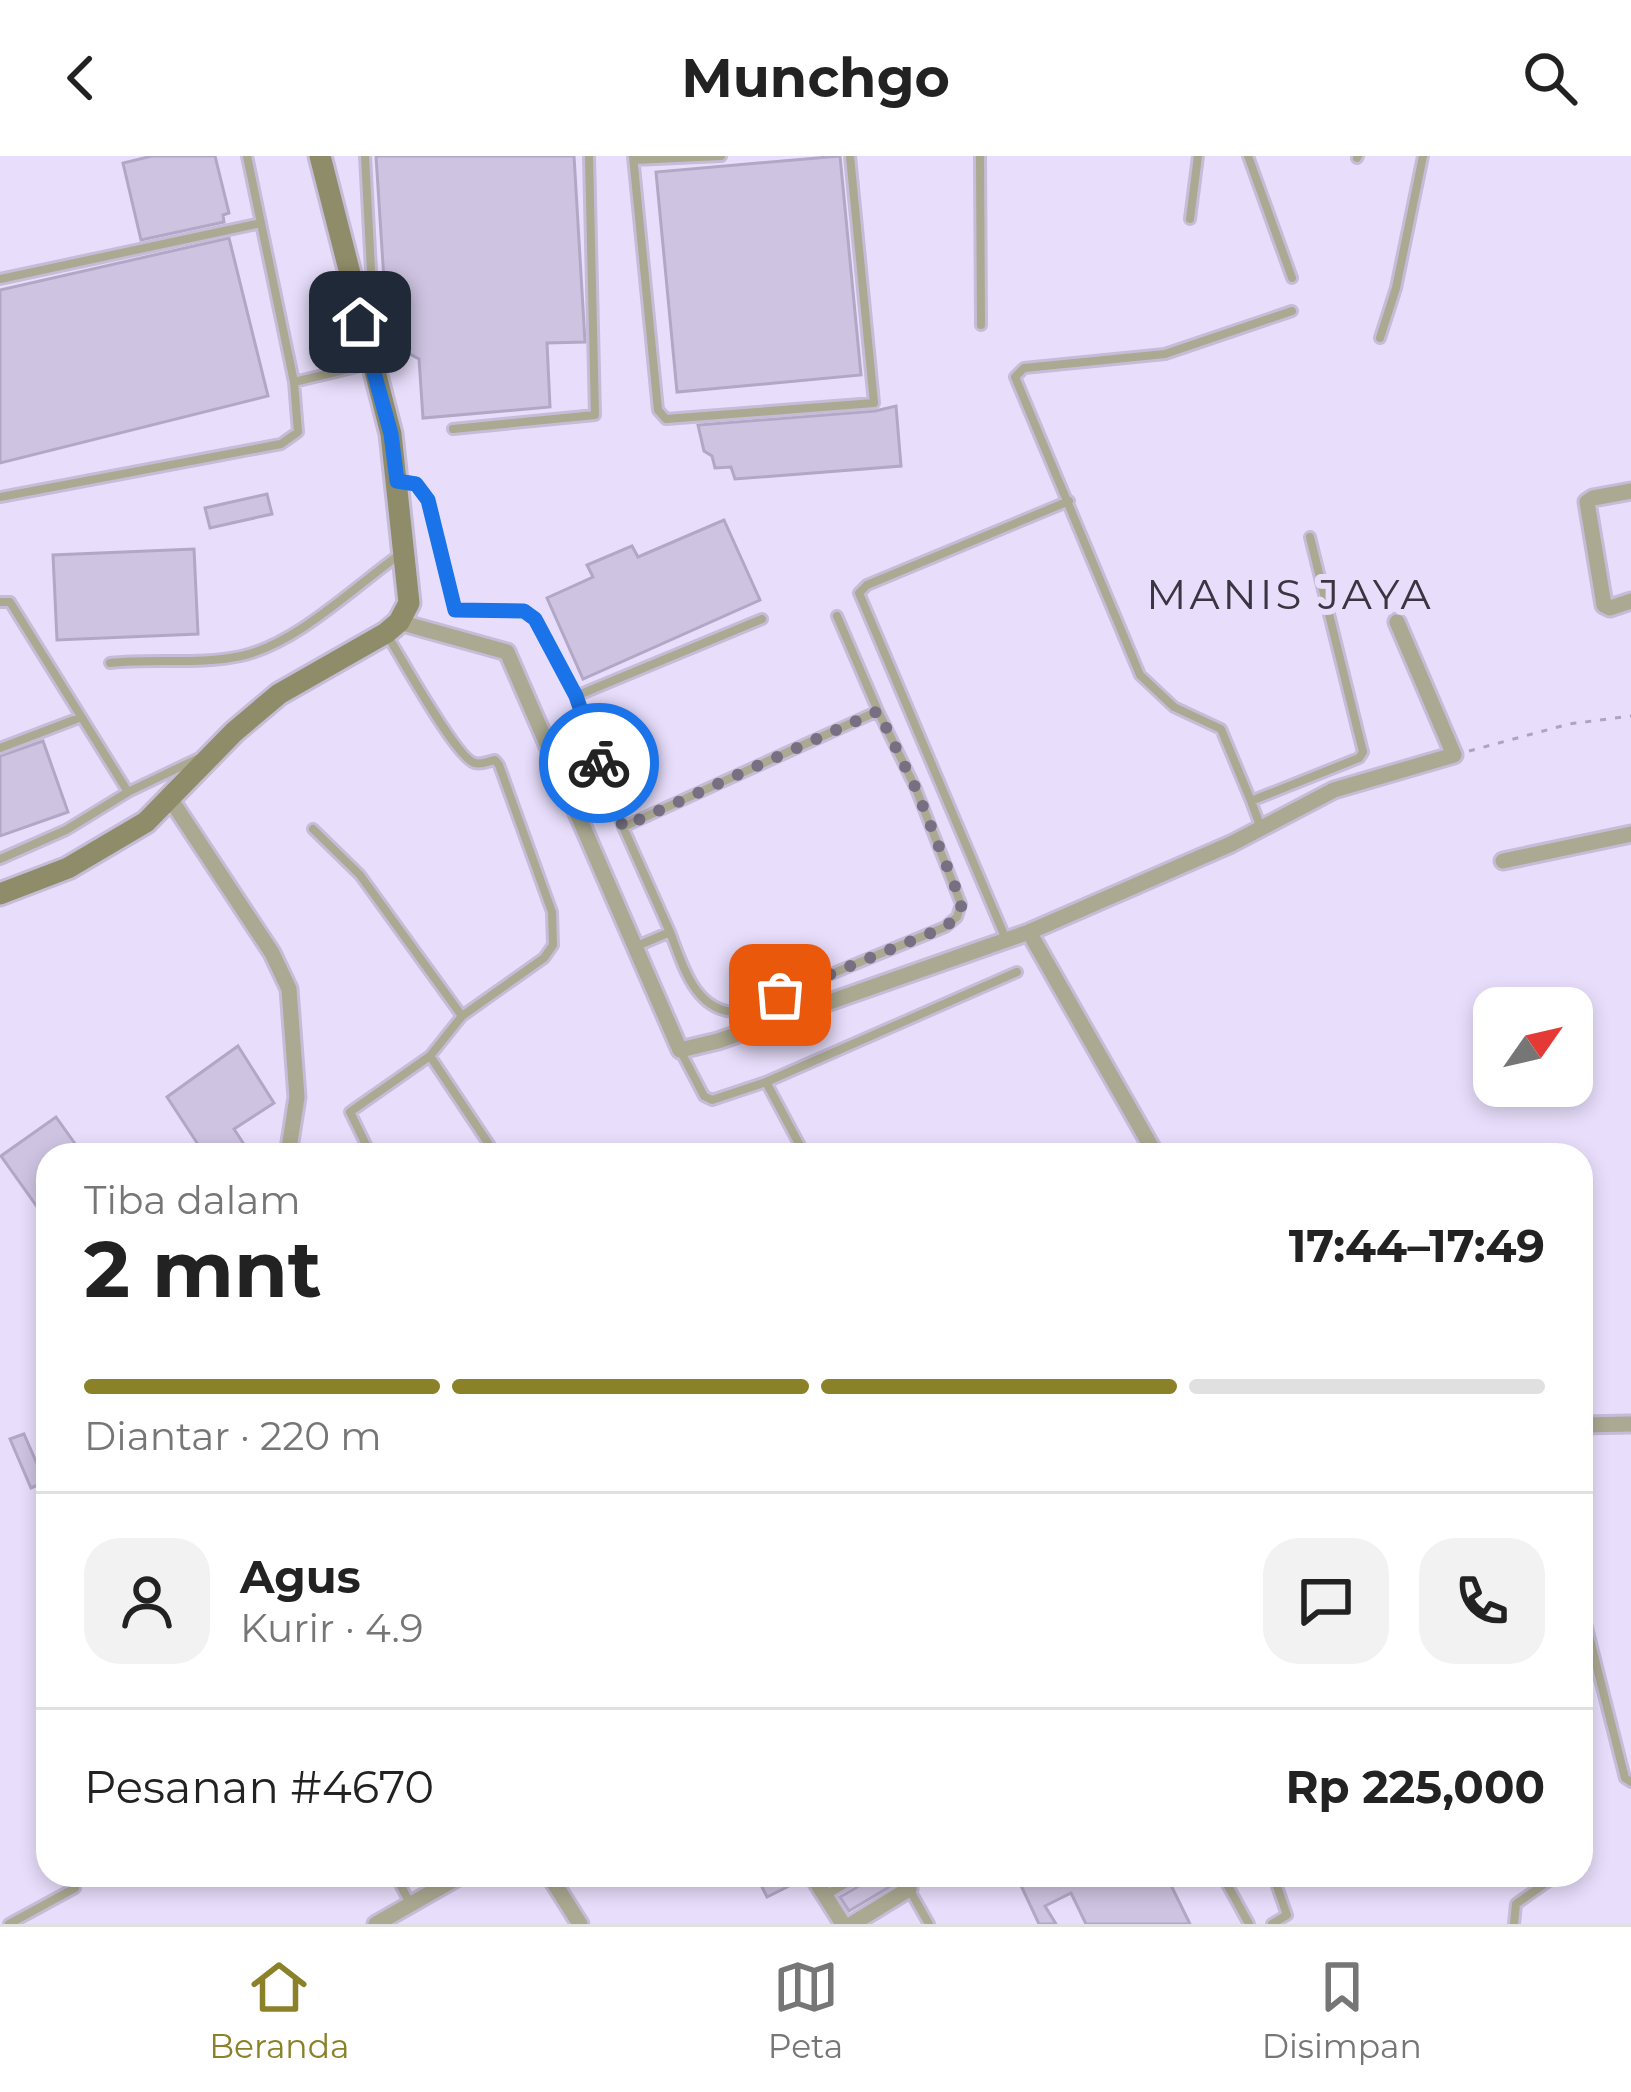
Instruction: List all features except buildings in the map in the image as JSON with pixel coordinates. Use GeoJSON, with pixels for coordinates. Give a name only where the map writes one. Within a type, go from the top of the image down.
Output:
{"type":"FeatureCollection","features":[{"type":"Feature","properties":{"kind":"street"},"geometry":{"type":"LineString","coordinates":[[0,895],[68,868],[146,822],[279,694],[393,627],[409,603],[391,434],[320,156]]}},
{"type":"Feature","properties":{"kind":"street"},"geometry":{"type":"LineString","coordinates":[[1631,491],[1587,502],[1604,604],[1610,608],[1631,601]]}},
{"type":"Feature","properties":{"kind":"street"},"geometry":{"type":"LineString","coordinates":[[393,627],[507,652],[680,1050],[718,1041],[1029,932],[1261,829],[1334,790],[1454,755],[1396,622]]}},
{"type":"Feature","properties":{"kind":"street"},"geometry":{"type":"LineString","coordinates":[[171,800],[272,953],[289,989],[297,1096],[291,1143]]}},
{"type":"Feature","properties":{"kind":"street"},"geometry":{"type":"LineString","coordinates":[[1503,861],[1631,834]]}},
{"type":"Feature","properties":{"kind":"street"},"geometry":{"type":"LineString","coordinates":[[1029,932],[1149,1143]]}},
{"type":"Feature","properties":{"kind":"street"},"geometry":{"type":"LineString","coordinates":[[1593,1425],[1631,1424]]}},
{"type":"Feature","properties":{"kind":"street"},"geometry":{"type":"LineString","coordinates":[[376,1924],[440,1887]]}},
{"type":"Feature","properties":{"kind":"street"},"geometry":{"type":"LineString","coordinates":[[557,1887],[580,1924]]}},
{"type":"Feature","properties":{"kind":"street"},"geometry":{"type":"LineString","coordinates":[[819,1887],[848,1924],[898,1887]]}},
{"type":"Feature","properties":{"kind":"lane"},"geometry":{"type":"LineString","coordinates":[[0,496],[286,442],[298,432],[294,382],[247,156]]}},
{"type":"Feature","properties":{"kind":"lane"},"geometry":{"type":"LineString","coordinates":[[364,156],[372,289]]}},
{"type":"Feature","properties":{"kind":"lane"},"geometry":{"type":"LineString","coordinates":[[453,428],[596,415],[589,156]]}},
{"type":"Feature","properties":{"kind":"lane"},"geometry":{"type":"LineString","coordinates":[[721,156],[634,158],[658,410],[666,419],[874,404],[850,156]]}},
{"type":"Feature","properties":{"kind":"lane"},"geometry":{"type":"LineString","coordinates":[[980,156],[981,325]]}},
{"type":"Feature","properties":{"kind":"lane"},"geometry":{"type":"LineString","coordinates":[[1190,219],[1198,156]]}},
{"type":"Feature","properties":{"kind":"lane"},"geometry":{"type":"LineString","coordinates":[[1248,156],[1292,278]]}},
{"type":"Feature","properties":{"kind":"lane"},"geometry":{"type":"LineString","coordinates":[[1380,338],[1396,288],[1423,156]]}},
{"type":"Feature","properties":{"kind":"lane"},"geometry":{"type":"LineString","coordinates":[[0,279],[261,223]]}},
{"type":"Feature","properties":{"kind":"lane"},"geometry":{"type":"LineString","coordinates":[[1261,829],[1220,729],[1174,707],[1139,675],[1016,380],[1021,369],[1165,354],[1292,311]]}},
{"type":"Feature","properties":{"kind":"lane"},"geometry":{"type":"LineString","coordinates":[[294,382],[370,363]]}},
{"type":"Feature","properties":{"kind":"lane"},"geometry":{"type":"LineString","coordinates":[[397,481],[416,484],[428,500],[455,610],[524,611],[535,619],[576,696],[623,827],[687,977],[703,999],[722,1013],[739,1012],[945,927],[957,917],[962,904],[837,616]]}},
{"type":"Feature","properties":{"kind":"lane"},"geometry":{"type":"LineString","coordinates":[[1006,940],[859,593],[867,585],[1069,500]]}},
{"type":"Feature","properties":{"kind":"lane"},"geometry":{"type":"LineString","coordinates":[[1251,801],[1359,758],[1363,748],[1310,537]]}},
{"type":"Feature","properties":{"kind":"lane"},"geometry":{"type":"LineString","coordinates":[[110,663],[149,658],[224,659],[277,645],[405,550]]}},
{"type":"Feature","properties":{"kind":"lane"},"geometry":{"type":"LineString","coordinates":[[0,602],[10,602],[128,792]]}},
{"type":"Feature","properties":{"kind":"lane"},"geometry":{"type":"LineString","coordinates":[[576,696],[762,619]]}},
{"type":"Feature","properties":{"kind":"lane"},"geometry":{"type":"LineString","coordinates":[[365,1143],[350,1112],[430,1056],[462,1016],[544,958],[553,945],[552,912],[500,765],[495,760],[476,764],[468,760],[443,728],[393,627]]}},
{"type":"Feature","properties":{"kind":"lane"},"geometry":{"type":"LineString","coordinates":[[623,827],[878,711]]}},
{"type":"Feature","properties":{"kind":"lane"},"geometry":{"type":"LineString","coordinates":[[0,748],[79,718]]}},
{"type":"Feature","properties":{"kind":"lane"},"geometry":{"type":"LineString","coordinates":[[0,859],[66,830],[128,792],[219,748]]}},
{"type":"Feature","properties":{"kind":"lane"},"geometry":{"type":"LineString","coordinates":[[1323,771],[1334,790]]}},
{"type":"Feature","properties":{"kind":"lane"},"geometry":{"type":"LineString","coordinates":[[313,829],[360,875],[462,1016]]}},
{"type":"Feature","properties":{"kind":"lane"},"geometry":{"type":"LineString","coordinates":[[636,946],[670,932]]}},
{"type":"Feature","properties":{"kind":"lane"},"geometry":{"type":"LineString","coordinates":[[680,1050],[707,1099],[766,1082],[1017,972]]}},
{"type":"Feature","properties":{"kind":"lane"},"geometry":{"type":"LineString","coordinates":[[430,1056],[488,1143]]}},
{"type":"Feature","properties":{"kind":"lane"},"geometry":{"type":"LineString","coordinates":[[766,1082],[799,1143]]}},
{"type":"Feature","properties":{"kind":"lane"},"geometry":{"type":"LineString","coordinates":[[1593,1651],[1625,1778],[1631,1782]]}},
{"type":"Feature","properties":{"kind":"lane"},"geometry":{"type":"LineString","coordinates":[[401,1887],[410,1903]]}},
{"type":"Feature","properties":{"kind":"lane"},"geometry":{"type":"LineString","coordinates":[[824,1896],[839,1887]]}},
{"type":"Feature","properties":{"kind":"lane"},"geometry":{"type":"LineString","coordinates":[[908,1887],[928,1924]]}},
{"type":"Feature","properties":{"kind":"lane"},"geometry":{"type":"LineString","coordinates":[[1229,1887],[1249,1924]]}},
{"type":"Feature","properties":{"kind":"lane"},"geometry":{"type":"LineString","coordinates":[[1272,1924],[1288,1916],[1277,1887]]}},
{"type":"Feature","properties":{"kind":"lane"},"geometry":{"type":"LineString","coordinates":[[1514,1924],[1516,1904],[1540,1887]]}},
{"type":"Feature","properties":{"kind":"lane"},"geometry":{"type":"LineString","coordinates":[[9,1924],[75,1888]]}},
{"type":"Feature","properties":{"kind":"path"},"geometry":{"type":"LineString","coordinates":[[1454,755],[1569,724],[1631,716]]}},
{"type":"Feature","properties":{"kind":"way so far"},"geometry":{"type":"LineString","coordinates":[[599,763],[623,827],[878,711],[916,789],[962,904],[957,917],[945,927],[780,995]]}},
{"type":"Feature","properties":{"kind":"district","name":"MANIS JAYA"},"geometry":{"type":"Point","coordinates":[1290,594]}},
{"type":"Feature","properties":{"kind":"route"},"geometry":{"type":"LineString","coordinates":[[360,322],[391,434],[397,481],[416,484],[428,500],[455,610],[524,611],[535,619],[576,696],[599,763]]}}]}
